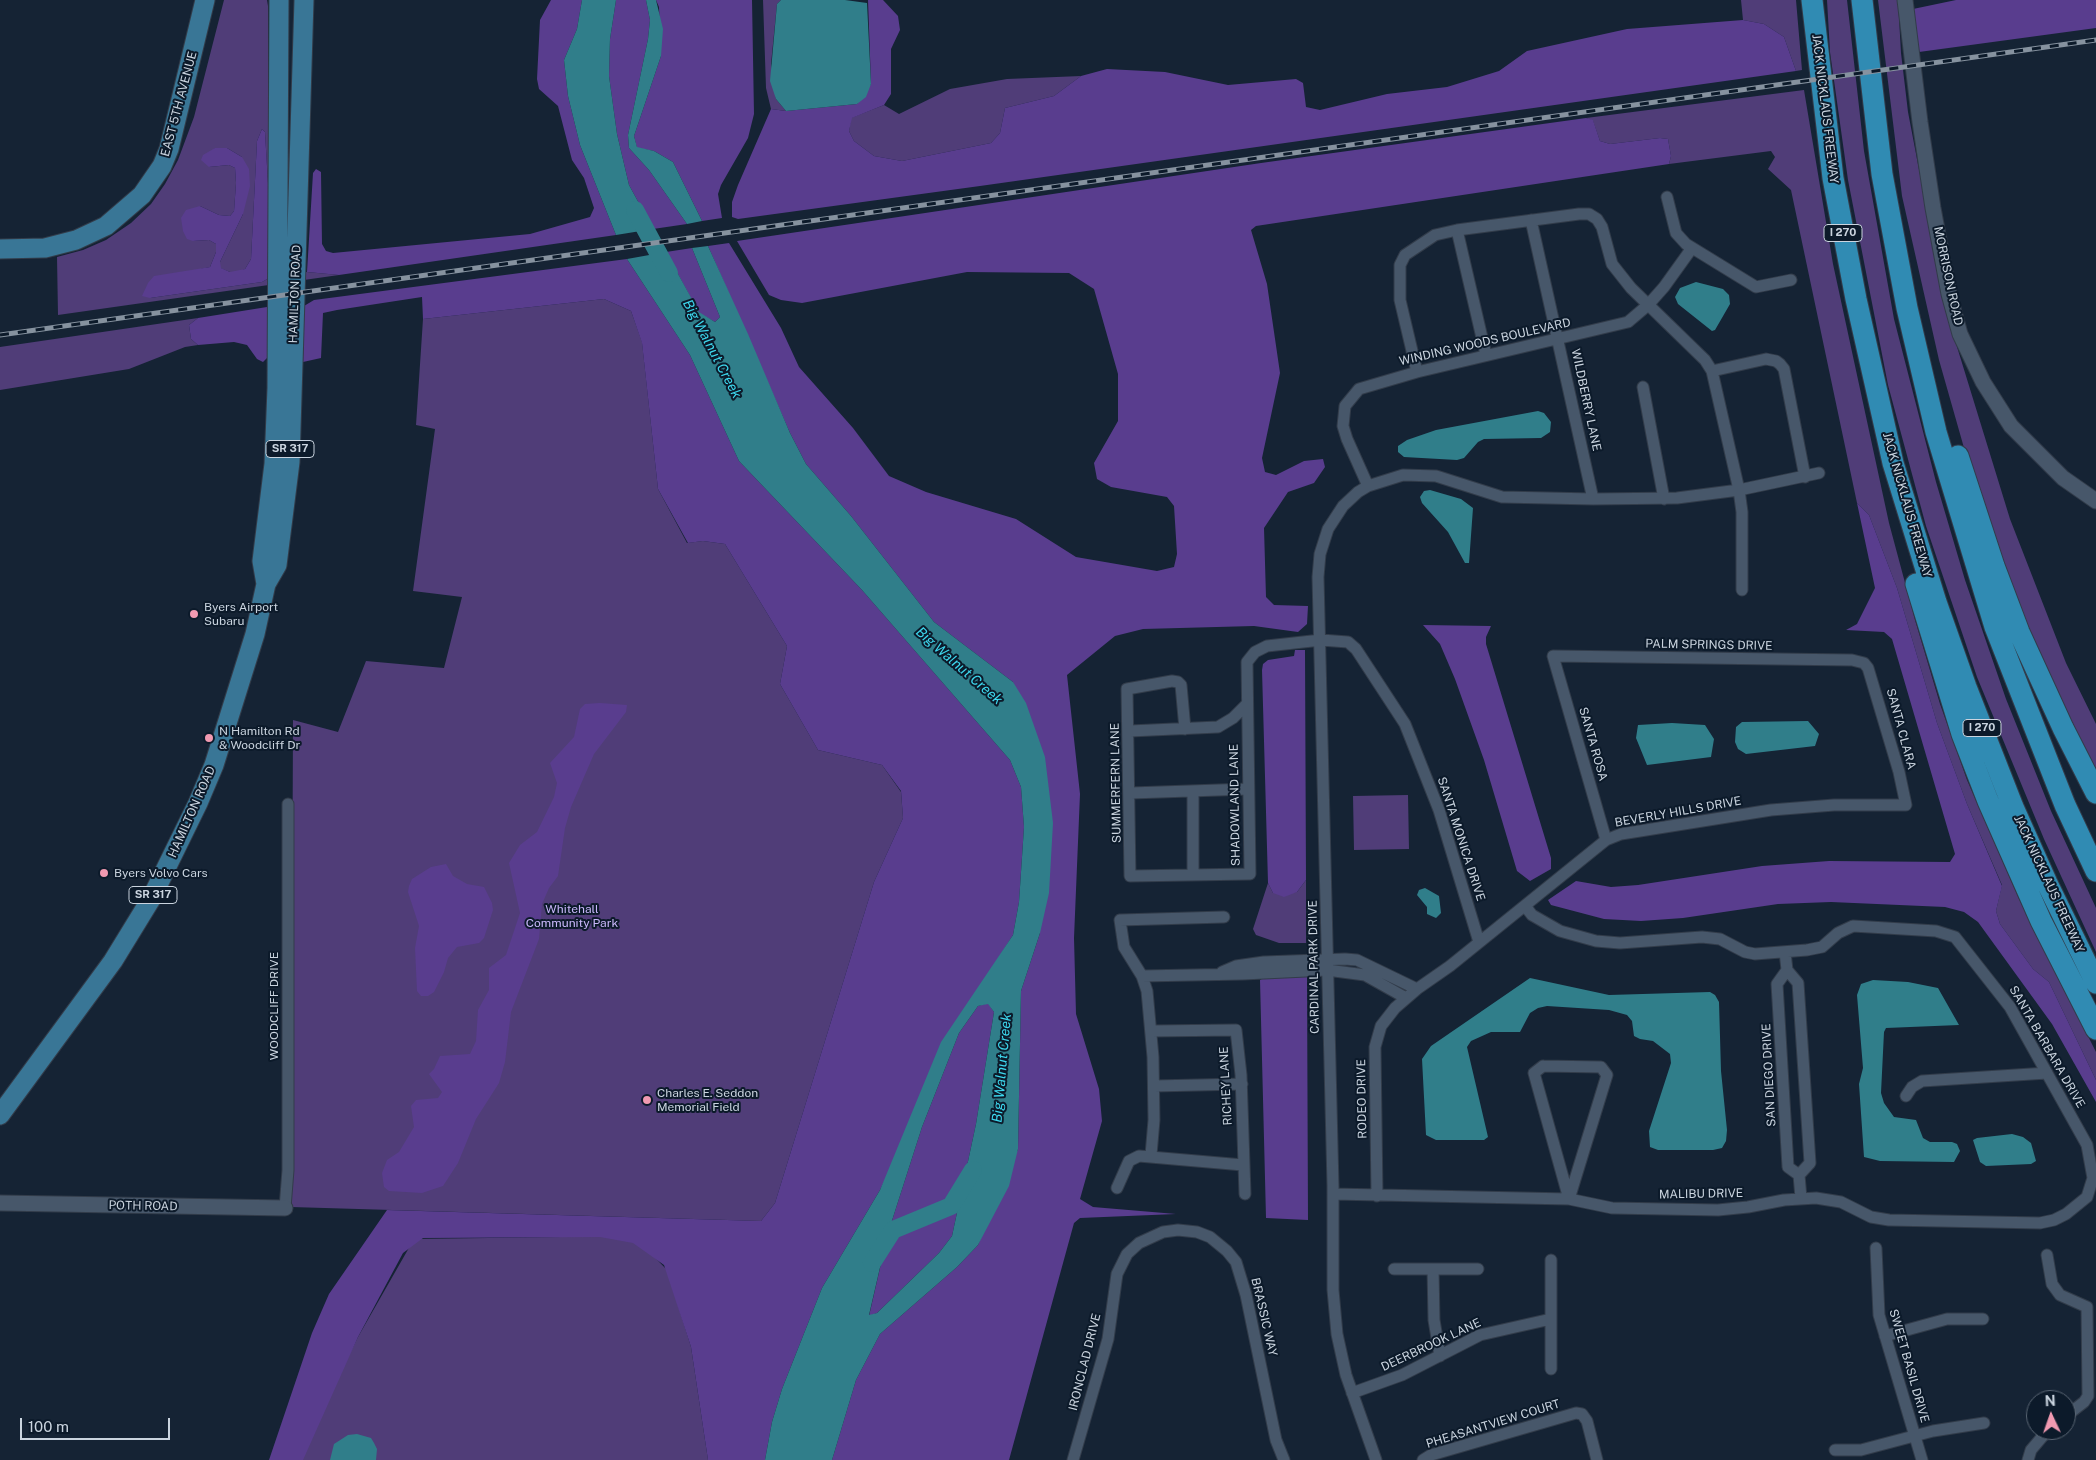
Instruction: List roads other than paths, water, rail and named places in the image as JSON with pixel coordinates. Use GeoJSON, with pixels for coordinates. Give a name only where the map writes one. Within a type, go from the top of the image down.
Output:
{"type":"FeatureCollection","features":[{"type":"Feature","properties":{"kind":"highway","name":"JACK NICKLAUS FREEWAY"},"geometry":{"type":"LineString","coordinates":[[1812,0],[1833,178],[1856,299],[1893,463],[1936,602],[1984,733],[2047,883],[2096,983]]}},
{"type":"Feature","properties":{"kind":"highway"},"geometry":{"type":"LineString","coordinates":[[1862,0],[1882,174],[1907,308],[1936,432],[1992,618],[2034,730],[2096,871]]}},
{"type":"Feature","properties":{"kind":"highway"},"geometry":{"type":"LineString","coordinates":[[1907,308],[1926,348],[1961,468],[2016,624],[2063,728],[2096,792]]}},
{"type":"Feature","properties":{"kind":"highway"},"geometry":{"type":"LineString","coordinates":[[1893,463],[1906,546],[1940,667],[1962,734],[2016,866],[2096,1028]]}},
{"type":"Feature","properties":{"kind":"main road","name":"EAST 5TH AVENUE"},"geometry":{"type":"LineString","coordinates":[[0,249],[45,248],[76,240],[106,226],[142,195],[162,166],[169,149],[205,0]]}},
{"type":"Feature","properties":{"kind":"main road"},"geometry":{"type":"LineString","coordinates":[[200,25],[217,0]]}},
{"type":"Feature","properties":{"kind":"main road"},"geometry":{"type":"LineString","coordinates":[[273,0],[278,35]]}},
{"type":"Feature","properties":{"kind":"main road","name":"HAMILTON ROAD"},"geometry":{"type":"LineString","coordinates":[[266,584],[262,561],[274,464],[278,388],[279,0]]}},
{"type":"Feature","properties":{"kind":"main road","name":"HAMILTON ROAD"},"geometry":{"type":"LineString","coordinates":[[0,1115],[113,961],[151,900],[202,796],[255,634],[266,584],[277,565],[290,462],[304,0]]}},
{"type":"Feature","properties":{"kind":"street","name":"MORRISON ROAD"},"geometry":{"type":"LineString","coordinates":[[1905,0],[1920,122],[1934,208],[1950,294],[1960,334],[1982,382],[2011,426],[2057,472],[2096,501]]}},
{"type":"Feature","properties":{"kind":"street"},"geometry":{"type":"LineString","coordinates":[[1667,198],[1676,232],[1680,240],[1692,248],[1756,287],[1791,280]]}},
{"type":"Feature","properties":{"kind":"street"},"geometry":{"type":"LineString","coordinates":[[1416,372],[1400,300],[1400,265],[1405,255],[1435,235],[1457,230],[1579,214],[1589,214],[1597,219],[1602,227],[1612,264],[1648,305],[1705,360],[1712,371],[1739,490],[1742,512],[1742,590]]}},
{"type":"Feature","properties":{"kind":"street","name":"WILDBERRY LANE"},"geometry":{"type":"LineString","coordinates":[[1531,220],[1593,499]]}},
{"type":"Feature","properties":{"kind":"street"},"geometry":{"type":"LineString","coordinates":[[1457,230],[1486,355]]}},
{"type":"Feature","properties":{"kind":"street","name":"WINDING WOODS BOULEVARD"},"geometry":{"type":"LineString","coordinates":[[1368,486],[1346,439],[1343,426],[1345,406],[1353,394],[1367,385],[1416,372],[1628,322],[1648,305],[1692,248]]}},
{"type":"Feature","properties":{"kind":"street"},"geometry":{"type":"LineString","coordinates":[[1712,371],[1766,359],[1780,364],[1784,369],[1805,477]]}},
{"type":"Feature","properties":{"kind":"street"},"geometry":{"type":"LineString","coordinates":[[1643,387],[1664,499]]}},
{"type":"Feature","properties":{"kind":"street"},"geometry":{"type":"LineString","coordinates":[[1368,486],[1402,475],[1425,474],[1450,479],[1502,497],[1664,499],[1739,490],[1819,473]]}},
{"type":"Feature","properties":{"kind":"street","name":"CARDINAL PARK DRIVE"},"geometry":{"type":"LineString","coordinates":[[1368,486],[1343,506],[1328,530],[1322,546],[1318,577],[1333,1194],[1333,1290],[1337,1334],[1352,1393],[1376,1460]]}},
{"type":"Feature","properties":{"kind":"street","name":"SANTA MONICA DRIVE"},"geometry":{"type":"LineString","coordinates":[[1246,705],[1247,662],[1255,652],[1266,646],[1321,640],[1348,642],[1356,649],[1405,724],[1439,810],[1479,942]]}},
{"type":"Feature","properties":{"kind":"street","name":"PALM SPRINGS DRIVE"},"geometry":{"type":"LineString","coordinates":[[1553,656],[1852,660],[1864,663]]}},
{"type":"Feature","properties":{"kind":"street","name":"SANTA ROSA"},"geometry":{"type":"LineString","coordinates":[[1553,656],[1606,840]]}},
{"type":"Feature","properties":{"kind":"street","name":"SANTA CLARA"},"geometry":{"type":"LineString","coordinates":[[1864,663],[1872,676],[1906,805]]}},
{"type":"Feature","properties":{"kind":"street","name":"SUMMERFERN LANE"},"geometry":{"type":"LineString","coordinates":[[1130,876],[1131,792],[1127,689],[1172,681],[1178,682],[1181,685],[1185,729]]}},
{"type":"Feature","properties":{"kind":"street"},"geometry":{"type":"LineString","coordinates":[[1130,732],[1218,727],[1233,718],[1246,705]]}},
{"type":"Feature","properties":{"kind":"street","name":"SHADOWLAND LANE"},"geometry":{"type":"LineString","coordinates":[[1130,876],[1250,874],[1249,765],[1246,705]]}},
{"type":"Feature","properties":{"kind":"street"},"geometry":{"type":"LineString","coordinates":[[1131,792],[1193,792],[1248,789]]}},
{"type":"Feature","properties":{"kind":"street"},"geometry":{"type":"LineString","coordinates":[[1193,792],[1193,874]]}},
{"type":"Feature","properties":{"kind":"street","name":"WOODCLIFF DRIVE"},"geometry":{"type":"LineString","coordinates":[[285,1208],[288,1170],[288,804]]}},
{"type":"Feature","properties":{"kind":"street","name":"BEVERLY HILLS DRIVE"},"geometry":{"type":"LineString","coordinates":[[1395,1008],[1606,840],[1621,834],[1771,810],[1834,805],[1906,805]]}},
{"type":"Feature","properties":{"kind":"street"},"geometry":{"type":"LineString","coordinates":[[1525,906],[1532,915],[1560,931],[1596,941],[1620,943],[1702,937],[1720,938],[1744,952],[1755,954],[1785,952]]}},
{"type":"Feature","properties":{"kind":"street"},"geometry":{"type":"LineString","coordinates":[[1151,1155],[1154,1086],[1147,991],[1142,976],[1124,947],[1120,920],[1224,917]]}},
{"type":"Feature","properties":{"kind":"street","name":"SANTA BARBARA DRIVE"},"geometry":{"type":"LineString","coordinates":[[1785,952],[1822,947],[1845,929],[1864,925],[1945,933],[1955,937],[1964,946],[2010,1007],[2088,1146],[2093,1178],[2087,1197]]}},
{"type":"Feature","properties":{"kind":"street","name":"SAN DIEGO DRIVE"},"geometry":{"type":"LineString","coordinates":[[1785,952],[1787,970],[1798,984],[1810,1163],[1799,1175],[1801,1198]]}},
{"type":"Feature","properties":{"kind":"street"},"geometry":{"type":"LineString","coordinates":[[1142,976],[1216,975],[1236,966],[1264,962],[1327,964],[1357,960],[1417,989]]}},
{"type":"Feature","properties":{"kind":"street"},"geometry":{"type":"LineString","coordinates":[[1327,964],[1366,975],[1406,998]]}},
{"type":"Feature","properties":{"kind":"street","name":"SAN DIEGO DRIVE"},"geometry":{"type":"LineString","coordinates":[[1787,970],[1777,984],[1788,1167],[1799,1175]]}},
{"type":"Feature","properties":{"kind":"street","name":"RODEO DRIVE"},"geometry":{"type":"LineString","coordinates":[[1377,1196],[1375,1047],[1381,1026],[1395,1008]]}},
{"type":"Feature","properties":{"kind":"street","name":"RICHEY LANE"},"geometry":{"type":"LineString","coordinates":[[1151,1031],[1236,1030],[1242,1084],[1245,1194]]}},
{"type":"Feature","properties":{"kind":"street"},"geometry":{"type":"LineString","coordinates":[[1543,1066],[1601,1067],[1607,1075],[1569,1199],[1534,1073],[1543,1066]]}},
{"type":"Feature","properties":{"kind":"street"},"geometry":{"type":"LineString","coordinates":[[1906,1096],[1912,1087],[1922,1081],[2047,1073]]}},
{"type":"Feature","properties":{"kind":"street"},"geometry":{"type":"LineString","coordinates":[[1154,1086],[1242,1084]]}},
{"type":"Feature","properties":{"kind":"street"},"geometry":{"type":"LineString","coordinates":[[1117,1188],[1132,1157],[1151,1155],[1243,1166]]}},
{"type":"Feature","properties":{"kind":"street","name":"MALIBU DRIVE"},"geometry":{"type":"LineString","coordinates":[[1333,1194],[1569,1199],[1612,1208],[1718,1210],[1801,1198],[1835,1201],[1853,1206],[1871,1217],[1889,1220],[2040,1223],[2054,1220],[2066,1214],[2087,1197]]}},
{"type":"Feature","properties":{"kind":"street","name":"POTH ROAD"},"geometry":{"type":"LineString","coordinates":[[0,1203],[285,1208]]}},
{"type":"Feature","properties":{"kind":"street","name":"BRASSIC WAY"},"geometry":{"type":"LineString","coordinates":[[1163,1232],[1178,1230],[1197,1232],[1210,1237],[1227,1250],[1236,1262],[1246,1295],[1276,1440],[1284,1460]]}},
{"type":"Feature","properties":{"kind":"street","name":"IRONCLAD DRIVE"},"geometry":{"type":"LineString","coordinates":[[1073,1460],[1108,1340],[1117,1274],[1127,1254],[1139,1244],[1163,1232]]}},
{"type":"Feature","properties":{"kind":"street","name":"SWEET BASIL DRIVE"},"geometry":{"type":"LineString","coordinates":[[1876,1248],[1879,1315],[1922,1460]]}},
{"type":"Feature","properties":{"kind":"street"},"geometry":{"type":"LineString","coordinates":[[2046,1255],[2052,1284],[2060,1295],[2086,1307],[2088,1396],[2076,1408]]}},
{"type":"Feature","properties":{"kind":"street"},"geometry":{"type":"LineString","coordinates":[[1551,1260],[1551,1369]]}},
{"type":"Feature","properties":{"kind":"street"},"geometry":{"type":"LineString","coordinates":[[1394,1269],[1478,1269]]}},
{"type":"Feature","properties":{"kind":"street"},"geometry":{"type":"LineString","coordinates":[[1433,1269],[1434,1320],[1440,1356]]}},
{"type":"Feature","properties":{"kind":"street","name":"DEERBROOK LANE"},"geometry":{"type":"LineString","coordinates":[[1352,1393],[1402,1375],[1480,1335],[1552,1319]]}},
{"type":"Feature","properties":{"kind":"street"},"geometry":{"type":"LineString","coordinates":[[1885,1336],[1947,1320],[1984,1319]]}},
{"type":"Feature","properties":{"kind":"street","name":"PHEASANTVIEW COURT"},"geometry":{"type":"LineString","coordinates":[[1423,1460],[1430,1455],[1576,1413],[1582,1414],[1587,1421],[1597,1460]]}},
{"type":"Feature","properties":{"kind":"street"},"geometry":{"type":"LineString","coordinates":[[1835,1450],[1861,1450],[1946,1428],[1984,1423]]}},
{"type":"Feature","properties":{"kind":"street"},"geometry":{"type":"LineString","coordinates":[[2028,1460],[2031,1450],[2040,1440]]}},
{"type":"Feature","properties":{"kind":"water"},"geometry":{"type":"Polygon","coordinates":[[[582,0],[616,0],[610,39],[609,76],[617,134],[629,185],[653,229],[616,235],[580,145],[568,96],[564,60],[577,29],[582,0]]]}},
{"type":"Feature","properties":{"kind":"water"},"geometry":{"type":"Polygon","coordinates":[[[646,0],[656,0],[663,29],[661,56],[634,136],[637,147],[654,151],[673,162],[702,221],[687,224],[649,170],[629,148],[628,135],[648,39],[650,20],[646,0]]]}},
{"type":"Feature","properties":{"kind":"water"},"geometry":{"type":"Polygon","coordinates":[[[781,0],[845,0],[867,3],[871,84],[866,97],[857,104],[786,111],[776,99],[770,81],[777,4],[781,0]]]}},
{"type":"Feature","properties":{"kind":"water"},"geometry":{"type":"Polygon","coordinates":[[[708,246],[790,433],[806,464],[851,516],[934,622],[1013,682],[1026,703],[1045,757],[1053,823],[1049,893],[1040,933],[1021,991],[1018,1149],[1009,1186],[978,1245],[957,1267],[880,1334],[856,1380],[832,1460],[765,1460],[772,1422],[782,1389],[822,1288],[880,1190],[941,1042],[1013,935],[1019,902],[1024,827],[1021,787],[1010,760],[862,590],[739,461],[690,355],[627,259],[666,252],[699,312],[715,322],[720,317],[692,248],[708,246]],[[988,1004],[978,1006],[959,1033],[922,1127],[888,1233],[869,1315],[877,1313],[939,1253],[952,1236],[976,1124],[994,1012],[988,1004]]]}},
{"type":"Feature","properties":{"kind":"water"},"geometry":{"type":"Polygon","coordinates":[[[1696,282],[1723,289],[1729,295],[1730,304],[1715,330],[1712,331],[1678,304],[1675,297],[1680,288],[1696,282]]]}},
{"type":"Feature","properties":{"kind":"water"},"geometry":{"type":"Polygon","coordinates":[[[1538,411],[1544,413],[1551,422],[1550,432],[1541,438],[1484,439],[1478,442],[1464,458],[1457,460],[1404,457],[1398,452],[1398,446],[1407,440],[1436,430],[1538,411]]]}},
{"type":"Feature","properties":{"kind":"water"},"geometry":{"type":"Polygon","coordinates":[[[1430,490],[1461,499],[1473,508],[1469,563],[1465,563],[1448,532],[1422,503],[1420,497],[1424,491],[1430,490]]]}},
{"type":"Feature","properties":{"kind":"water"},"geometry":{"type":"Polygon","coordinates":[[[1808,721],[1819,734],[1815,746],[1746,754],[1738,749],[1735,742],[1736,727],[1742,722],[1808,721]]]}},
{"type":"Feature","properties":{"kind":"water"},"geometry":{"type":"Polygon","coordinates":[[[1672,723],[1705,725],[1714,739],[1711,757],[1647,765],[1636,738],[1638,725],[1672,723]]]}},
{"type":"Feature","properties":{"kind":"water"},"geometry":{"type":"Polygon","coordinates":[[[1425,888],[1439,896],[1441,913],[1436,918],[1427,914],[1427,907],[1417,895],[1419,890],[1425,888]]]}},
{"type":"Feature","properties":{"kind":"water"},"geometry":{"type":"Polygon","coordinates":[[[1530,978],[1609,995],[1710,992],[1715,995],[1719,1002],[1721,1071],[1727,1130],[1726,1141],[1722,1148],[1713,1150],[1658,1150],[1650,1147],[1649,1131],[1671,1063],[1670,1054],[1653,1041],[1634,1036],[1632,1021],[1627,1015],[1609,1010],[1547,1006],[1538,1008],[1530,1013],[1520,1032],[1491,1032],[1471,1041],[1467,1047],[1488,1137],[1484,1140],[1436,1140],[1426,1135],[1422,1059],[1431,1046],[1530,978]]]}},
{"type":"Feature","properties":{"kind":"water"},"geometry":{"type":"Polygon","coordinates":[[[1873,980],[1908,982],[1938,988],[1959,1025],[1886,1028],[1884,1032],[1881,1093],[1884,1103],[1894,1117],[1916,1120],[1923,1138],[1930,1142],[1952,1142],[1957,1144],[1960,1151],[1954,1162],[1880,1161],[1864,1157],[1859,1084],[1863,1068],[1857,995],[1861,984],[1873,980]]]}},
{"type":"Feature","properties":{"kind":"water"},"geometry":{"type":"Polygon","coordinates":[[[2012,1134],[2023,1137],[2031,1143],[2036,1161],[2031,1164],[1986,1166],[1980,1162],[1973,1140],[2012,1134]]]}},
{"type":"Feature","properties":{"kind":"water"},"geometry":{"type":"Polygon","coordinates":[[[357,1434],[371,1438],[377,1449],[376,1460],[330,1460],[334,1444],[348,1435],[357,1434]]]}},
{"type":"Feature","properties":{"kind":"waterway","name":"Big Walnut Creek"},"geometry":{"type":"LineString","coordinates":[[635,210],[669,273]]}},
{"type":"Feature","properties":{"kind":"waterway","name":"Big Walnut Creek"},"geometry":{"type":"LineString","coordinates":[[872,1263],[893,1230],[951,1206],[973,1170]]}},
{"type":"Feature","properties":{"kind":"railway"},"geometry":{"type":"LineString","coordinates":[[0,335],[2096,40]]}},
{"type":"Feature","properties":{"kind":"place","name":"Byers Airport Subaru"},"geometry":{"type":"Point","coordinates":[194,614]}},
{"type":"Feature","properties":{"kind":"place","name":"N Hamilton Rd & Woodcliff Dr"},"geometry":{"type":"Point","coordinates":[209,738]}},
{"type":"Feature","properties":{"kind":"place","name":"Byers Volvo Cars"},"geometry":{"type":"Point","coordinates":[104,873]}},
{"type":"Feature","properties":{"kind":"place","name":"Charles E. Seddon Memorial Field"},"geometry":{"type":"Point","coordinates":[647,1100]}},
{"type":"Feature","properties":{"kind":"park label","name":"Whitehall Community Park"},"geometry":{"type":"Point","coordinates":[572,916]}}]}
